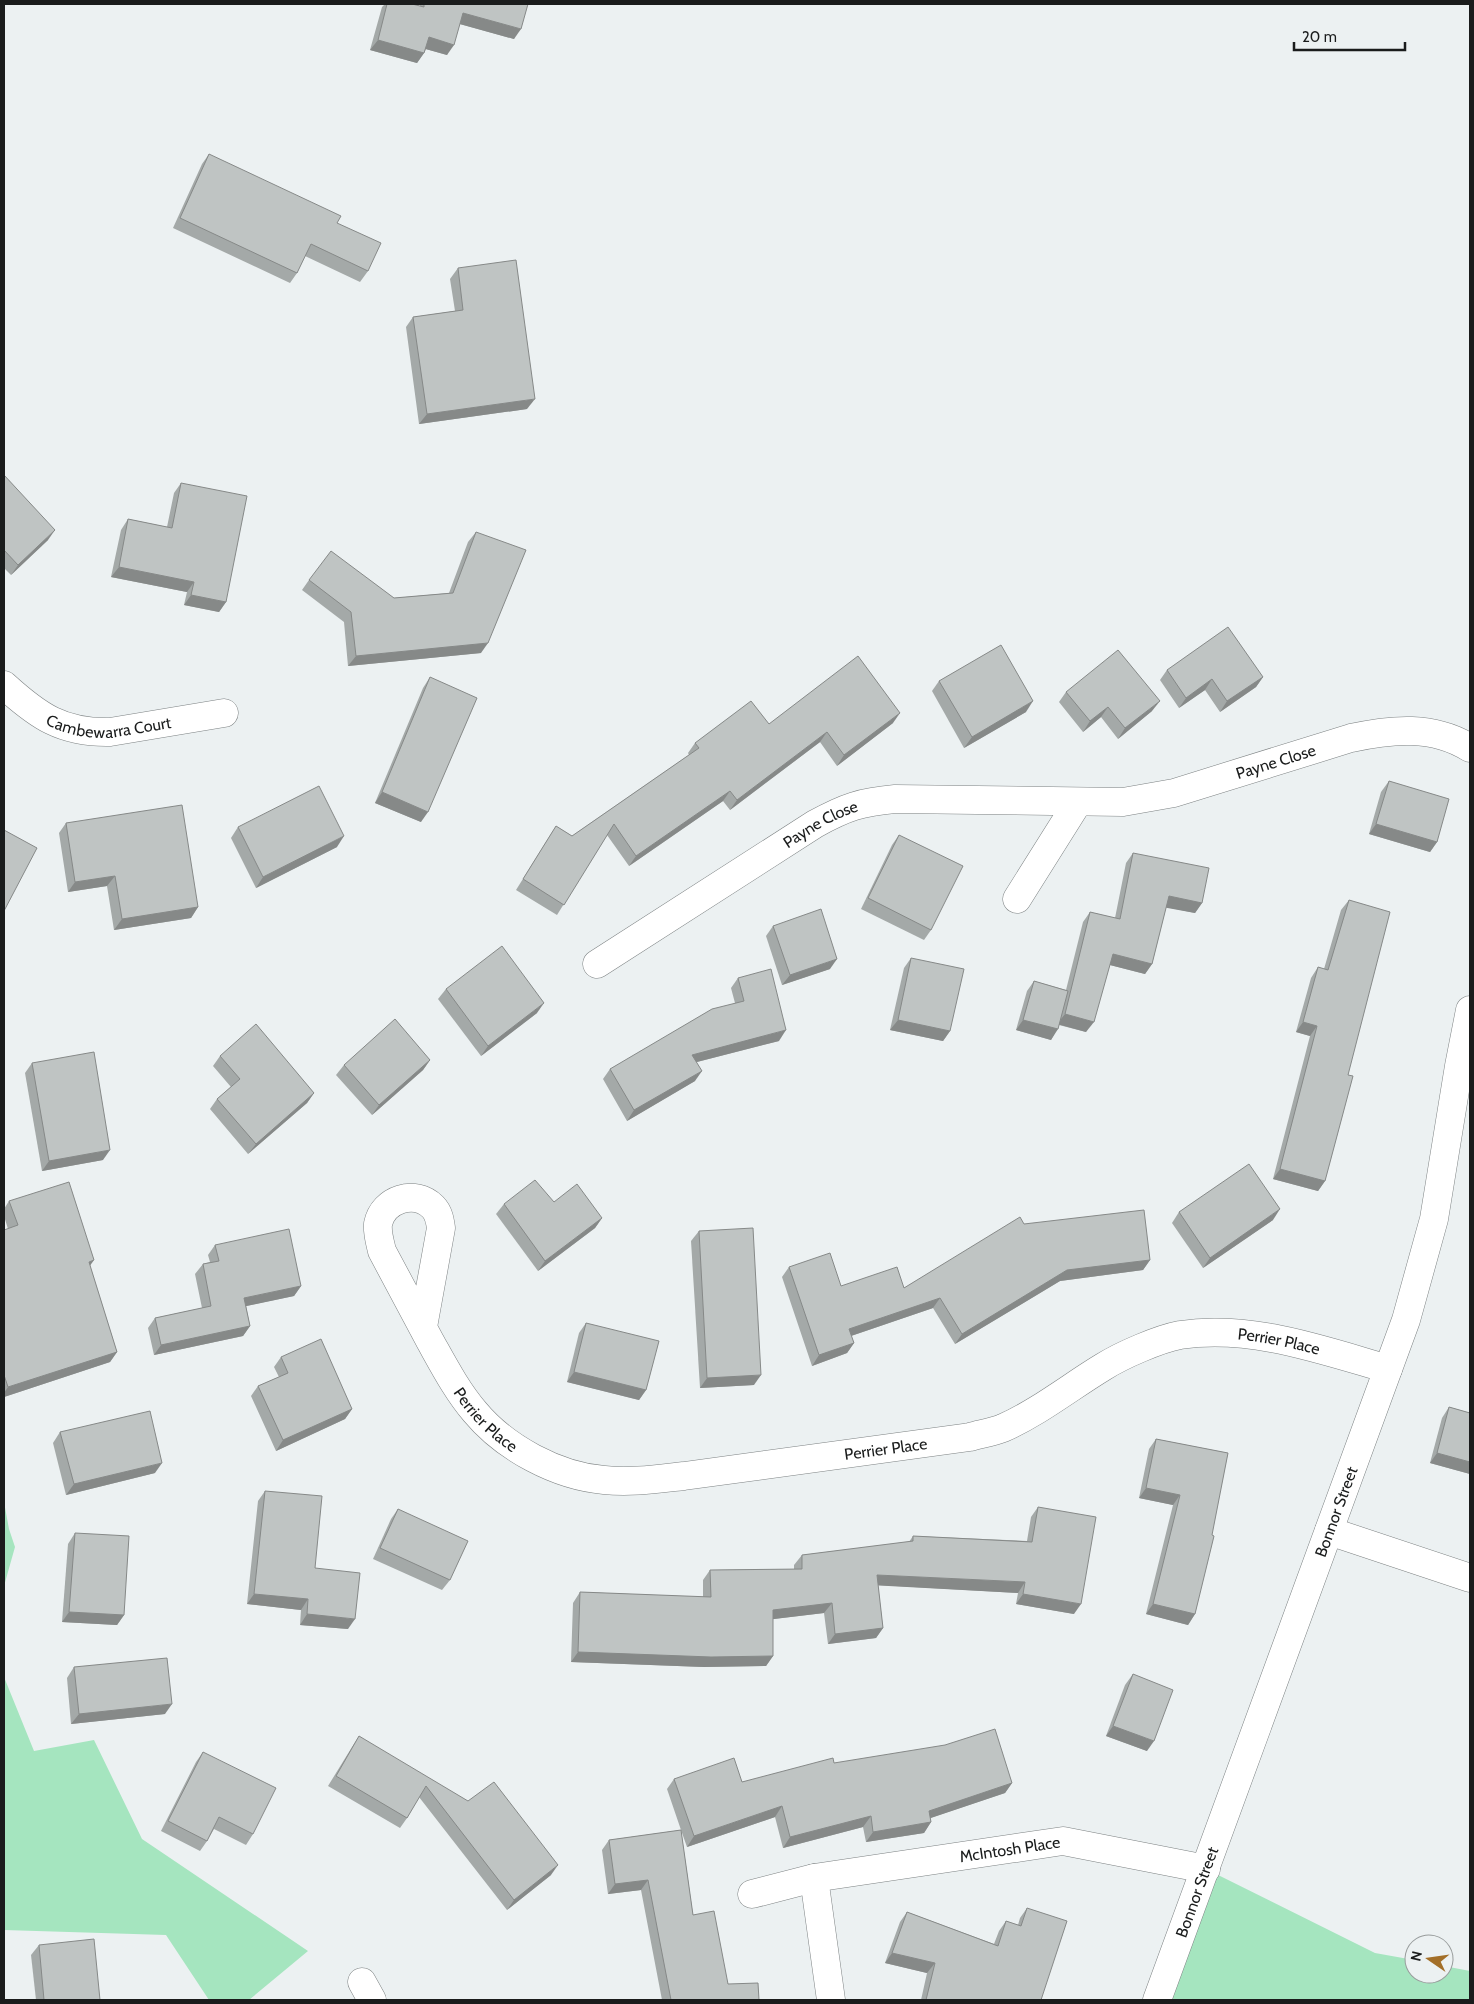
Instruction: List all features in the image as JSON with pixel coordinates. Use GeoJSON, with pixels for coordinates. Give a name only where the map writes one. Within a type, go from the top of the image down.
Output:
{"type":"FeatureCollection","features":[{"type":"Feature","properties":{"kind":"street","name":"Cambewarra Court"},"geometry":{"type":"LineString","coordinates":[[4,685],[33,711],[70,729],[91,733],[110,732],[224,714]]}},
{"type":"Feature","properties":{"kind":"street","name":"Payne Close"},"geometry":{"type":"LineString","coordinates":[[596,964],[815,824],[840,810],[866,802],[895,799],[1123,802],[1174,793],[1352,738],[1379,732],[1403,730],[1426,732],[1446,737],[1470,748]]}},
{"type":"Feature","properties":{"kind":"street"},"geometry":{"type":"LineString","coordinates":[[1016,898],[1078,802]]}},
{"type":"Feature","properties":{"kind":"street","name":"Bonnor Street"},"geometry":{"type":"LineString","coordinates":[[1157,2000],[1406,1320],[1434,1219],[1464,1067],[1470,1010]]}},
{"type":"Feature","properties":{"kind":"street","name":"Perrier Place"},"geometry":{"type":"LineString","coordinates":[[423,1327],[459,1391],[476,1414],[502,1437],[533,1458],[568,1473],[603,1480],[644,1480],[684,1476],[970,1437],[994,1431],[1034,1412],[1105,1366],[1143,1348],[1179,1335],[1212,1333],[1246,1334],[1313,1348],[1388,1369]]}},
{"type":"Feature","properties":{"kind":"street"},"geometry":{"type":"LineString","coordinates":[[1329,1530],[1470,1578]]}},
{"type":"Feature","properties":{"kind":"street","name":"McIntosh Place"},"geometry":{"type":"LineString","coordinates":[[752,1894],[814,1878],[1063,1841],[1206,1869]]}},
{"type":"Feature","properties":{"kind":"street"},"geometry":{"type":"LineString","coordinates":[[814,1878],[831,2000]]}},
{"type":"Feature","properties":{"kind":"green space"},"geometry":{"type":"Polygon","coordinates":[[[4,1502],[9,1529],[15,1547],[4,1586],[4,1502]]]}},
{"type":"Feature","properties":{"kind":"green space"},"geometry":{"type":"Polygon","coordinates":[[[4,1677],[34,1751],[94,1740],[142,1839],[308,1951],[249,2000],[209,2000],[166,1935],[4,1930],[4,1677]]]}},
{"type":"Feature","properties":{"kind":"green space"},"geometry":{"type":"Polygon","coordinates":[[[1206,1869],[1375,1953],[1404,1958],[1404,1984],[1454,1984],[1454,1968],[1470,1971],[1470,2000],[1157,2000],[1206,1869]]]}},
{"type":"Feature","properties":{"kind":"building"},"geometry":{"type":"Polygon","coordinates":[[[387,4],[412,4],[424,7],[424,4],[528,4],[521,29],[463,13],[454,45],[429,37],[424,53],[378,40],[387,4]]]}},
{"type":"Feature","properties":{"kind":"building"},"geometry":{"type":"Polygon","coordinates":[[[209,154],[341,216],[337,223],[381,243],[368,271],[311,244],[297,273],[180,218],[209,154]]]}},
{"type":"Feature","properties":{"kind":"building"},"geometry":{"type":"Polygon","coordinates":[[[516,260],[535,399],[427,414],[413,317],[463,310],[458,268],[516,260]]]}},
{"type":"Feature","properties":{"kind":"building"},"geometry":{"type":"Polygon","coordinates":[[[4,475],[55,530],[18,565],[4,550],[4,475]]]}},
{"type":"Feature","properties":{"kind":"building"},"geometry":{"type":"Polygon","coordinates":[[[181,483],[247,496],[226,602],[191,595],[194,582],[119,567],[128,519],[172,528],[181,483]]]}},
{"type":"Feature","properties":{"kind":"building"},"geometry":{"type":"Polygon","coordinates":[[[476,532],[526,550],[488,643],[356,656],[351,612],[309,580],[331,551],[394,598],[453,593],[476,532]]]}},
{"type":"Feature","properties":{"kind":"building"},"geometry":{"type":"Polygon","coordinates":[[[1228,627],[1263,677],[1227,701],[1212,679],[1186,698],[1167,670],[1228,627]]]}},
{"type":"Feature","properties":{"kind":"building"},"geometry":{"type":"Polygon","coordinates":[[[1001,645],[1033,701],[972,737],[939,681],[1001,645]]]}},
{"type":"Feature","properties":{"kind":"building"},"geometry":{"type":"Polygon","coordinates":[[[1118,650],[1160,701],[1125,728],[1108,707],[1090,721],[1066,692],[1118,650]]]}},
{"type":"Feature","properties":{"kind":"building"},"geometry":{"type":"Polygon","coordinates":[[[858,656],[900,713],[844,755],[827,732],[737,800],[730,791],[636,856],[614,824],[564,905],[523,879],[556,826],[572,836],[699,748],[695,743],[751,701],[769,724],[858,656]]]}},
{"type":"Feature","properties":{"kind":"building"},"geometry":{"type":"Polygon","coordinates":[[[430,677],[477,698],[428,812],[382,792],[430,677]]]}},
{"type":"Feature","properties":{"kind":"building"},"geometry":{"type":"Polygon","coordinates":[[[1389,781],[1449,799],[1437,842],[1376,824],[1389,781]]]}},
{"type":"Feature","properties":{"kind":"building"},"geometry":{"type":"Polygon","coordinates":[[[319,786],[344,836],[263,877],[238,827],[319,786]]]}},
{"type":"Feature","properties":{"kind":"building"},"geometry":{"type":"Polygon","coordinates":[[[182,805],[198,907],[122,919],[115,876],[75,882],[66,823],[182,805]]]}},
{"type":"Feature","properties":{"kind":"building"},"geometry":{"type":"Polygon","coordinates":[[[4,830],[37,848],[4,911],[4,830]]]}},
{"type":"Feature","properties":{"kind":"building"},"geometry":{"type":"Polygon","coordinates":[[[899,835],[963,866],[931,930],[868,898],[899,835]]]}},
{"type":"Feature","properties":{"kind":"building"},"geometry":{"type":"Polygon","coordinates":[[[1133,853],[1209,868],[1202,903],[1169,896],[1152,964],[1113,954],[1094,1022],[1065,1014],[1090,912],[1120,919],[1133,853]]]}},
{"type":"Feature","properties":{"kind":"building"},"geometry":{"type":"Polygon","coordinates":[[[1349,900],[1390,912],[1348,1075],[1353,1076],[1325,1181],[1280,1169],[1317,1026],[1303,1022],[1318,967],[1328,970],[1349,900]]]}},
{"type":"Feature","properties":{"kind":"building"},"geometry":{"type":"Polygon","coordinates":[[[821,909],[837,959],[790,975],[773,926],[821,909]]]}},
{"type":"Feature","properties":{"kind":"building"},"geometry":{"type":"Polygon","coordinates":[[[502,946],[544,1003],[488,1046],[446,989],[502,946]]]}},
{"type":"Feature","properties":{"kind":"building"},"geometry":{"type":"Polygon","coordinates":[[[911,958],[964,969],[950,1031],[898,1020],[911,958]]]}},
{"type":"Feature","properties":{"kind":"building"},"geometry":{"type":"Polygon","coordinates":[[[771,969],[786,1030],[692,1055],[702,1071],[634,1110],[610,1069],[712,1009],[744,1001],[738,978],[771,969]]]}},
{"type":"Feature","properties":{"kind":"building"},"geometry":{"type":"Polygon","coordinates":[[[1034,981],[1068,991],[1058,1029],[1023,1020],[1034,981]]]}},
{"type":"Feature","properties":{"kind":"building"},"geometry":{"type":"Polygon","coordinates":[[[395,1019],[430,1060],[379,1105],[344,1065],[395,1019]]]}},
{"type":"Feature","properties":{"kind":"building"},"geometry":{"type":"Polygon","coordinates":[[[256,1024],[314,1093],[256,1144],[217,1099],[240,1079],[220,1056],[256,1024]]]}},
{"type":"Feature","properties":{"kind":"building"},"geometry":{"type":"Polygon","coordinates":[[[94,1052],[110,1150],[49,1161],[32,1063],[94,1052]]]}},
{"type":"Feature","properties":{"kind":"building"},"geometry":{"type":"Polygon","coordinates":[[[1249,1164],[1280,1209],[1210,1258],[1179,1212],[1249,1164]]]}},
{"type":"Feature","properties":{"kind":"building"},"geometry":{"type":"Polygon","coordinates":[[[535,1180],[554,1202],[577,1184],[602,1218],[545,1261],[504,1204],[535,1180]]]}},
{"type":"Feature","properties":{"kind":"building"},"geometry":{"type":"Polygon","coordinates":[[[69,1182],[94,1260],[89,1262],[117,1352],[8,1387],[4,1375],[4,1230],[18,1225],[9,1201],[69,1182]]]}},
{"type":"Feature","properties":{"kind":"building"},"geometry":{"type":"Polygon","coordinates":[[[1144,1210],[1150,1260],[1067,1270],[962,1334],[940,1298],[849,1329],[854,1343],[819,1355],[789,1267],[830,1253],[841,1286],[897,1267],[904,1288],[1020,1217],[1024,1224],[1144,1210]]]}},
{"type":"Feature","properties":{"kind":"building"},"geometry":{"type":"Polygon","coordinates":[[[753,1228],[761,1375],[707,1378],[699,1231],[753,1228]]]}},
{"type":"Feature","properties":{"kind":"building"},"geometry":{"type":"Polygon","coordinates":[[[289,1229],[301,1286],[244,1298],[250,1326],[161,1345],[155,1318],[211,1306],[203,1264],[219,1261],[215,1245],[289,1229]]]}},
{"type":"Feature","properties":{"kind":"building"},"geometry":{"type":"Polygon","coordinates":[[[586,1323],[659,1341],[646,1390],[574,1372],[586,1323]]]}},
{"type":"Feature","properties":{"kind":"building"},"geometry":{"type":"Polygon","coordinates":[[[321,1339],[352,1409],[283,1440],[258,1386],[288,1373],[281,1357],[321,1339]]]}},
{"type":"Feature","properties":{"kind":"building"},"geometry":{"type":"Polygon","coordinates":[[[1449,1407],[1470,1413],[1470,1462],[1437,1453],[1449,1407]]]}},
{"type":"Feature","properties":{"kind":"building"},"geometry":{"type":"Polygon","coordinates":[[[150,1411],[162,1463],[74,1484],[60,1432],[150,1411]]]}},
{"type":"Feature","properties":{"kind":"building"},"geometry":{"type":"Polygon","coordinates":[[[1156,1439],[1228,1453],[1212,1535],[1214,1536],[1195,1614],[1153,1604],[1180,1495],[1146,1488],[1156,1439]]]}},
{"type":"Feature","properties":{"kind":"building"},"geometry":{"type":"Polygon","coordinates":[[[265,1491],[322,1496],[315,1568],[360,1573],[355,1619],[307,1614],[308,1599],[254,1594],[265,1491]]]}},
{"type":"Feature","properties":{"kind":"building"},"geometry":{"type":"Polygon","coordinates":[[[1038,1507],[1096,1517],[1081,1604],[1023,1594],[1025,1582],[877,1575],[883,1628],[835,1634],[832,1603],[773,1610],[773,1656],[711,1657],[578,1652],[580,1592],[711,1597],[710,1570],[802,1569],[802,1555],[913,1541],[913,1536],[1032,1542],[1038,1507]]]}},
{"type":"Feature","properties":{"kind":"building"},"geometry":{"type":"Polygon","coordinates":[[[398,1509],[468,1541],[450,1580],[380,1548],[398,1509]]]}},
{"type":"Feature","properties":{"kind":"building"},"geometry":{"type":"Polygon","coordinates":[[[75,1533],[129,1536],[124,1615],[69,1612],[75,1533]]]}},
{"type":"Feature","properties":{"kind":"building"},"geometry":{"type":"Polygon","coordinates":[[[167,1658],[172,1704],[79,1714],[74,1667],[167,1658]]]}},
{"type":"Feature","properties":{"kind":"building"},"geometry":{"type":"Polygon","coordinates":[[[1133,1674],[1173,1690],[1154,1741],[1113,1726],[1133,1674]]]}},
{"type":"Feature","properties":{"kind":"building"},"geometry":{"type":"Polygon","coordinates":[[[995,1729],[1012,1783],[929,1811],[931,1822],[873,1832],[871,1816],[790,1837],[782,1806],[694,1836],[674,1779],[734,1758],[742,1782],[833,1758],[834,1763],[945,1745],[995,1729]]]}},
{"type":"Feature","properties":{"kind":"building"},"geometry":{"type":"Polygon","coordinates":[[[359,1736],[468,1801],[494,1782],[558,1865],[514,1900],[426,1786],[407,1818],[336,1776],[359,1736]]]}},
{"type":"Feature","properties":{"kind":"building"},"geometry":{"type":"Polygon","coordinates":[[[203,1752],[276,1788],[253,1834],[219,1817],[207,1841],[168,1821],[203,1752]]]}},
{"type":"Feature","properties":{"kind":"building"},"geometry":{"type":"Polygon","coordinates":[[[681,1830],[693,1915],[714,1911],[728,1984],[758,1983],[759,2000],[671,2000],[648,1880],[615,1884],[609,1840],[681,1830]]]}},
{"type":"Feature","properties":{"kind":"building"},"geometry":{"type":"Polygon","coordinates":[[[1027,1908],[1067,1921],[1041,2000],[926,2000],[935,1963],[892,1953],[907,1912],[998,1946],[1006,1921],[1021,1926],[1027,1908]]]}},
{"type":"Feature","properties":{"kind":"building"},"geometry":{"type":"Polygon","coordinates":[[[94,1939],[100,2000],[44,2000],[39,1945],[94,1939]]]}}]}
